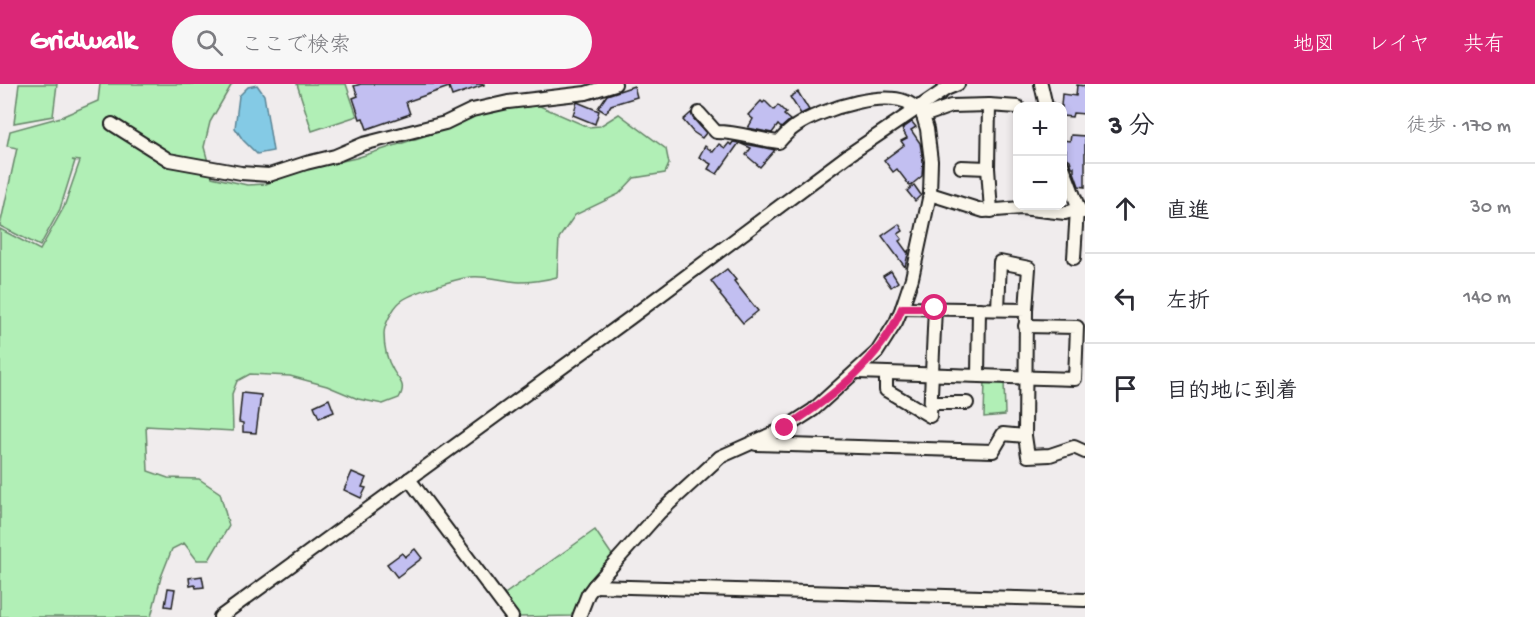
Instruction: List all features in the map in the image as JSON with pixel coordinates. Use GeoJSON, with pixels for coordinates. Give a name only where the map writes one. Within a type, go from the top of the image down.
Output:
{"type":"FeatureCollection","features":[{"type":"Feature","properties":{"kind":"street"},"geometry":{"type":"LineString","coordinates":[[112,124],[169,160],[241,173],[269,175],[335,156],[363,144],[445,123],[472,110],[508,102],[586,93],[615,84]]}},
{"type":"Feature","properties":{"kind":"street"},"geometry":{"type":"LineString","coordinates":[[220,617],[848,156],[956,84]]}},
{"type":"Feature","properties":{"kind":"street"},"geometry":{"type":"LineString","coordinates":[[1041,84],[1045,102]]}},
{"type":"Feature","properties":{"kind":"street"},"geometry":{"type":"LineString","coordinates":[[579,617],[588,594],[594,586],[660,512],[720,458],[785,428],[813,410],[877,352],[896,322],[912,278],[930,194],[931,161],[927,129],[920,110],[894,97],[855,100],[818,114],[796,126],[778,142],[753,138],[738,132],[716,132],[699,113]]}},
{"type":"Feature","properties":{"kind":"street"},"geometry":{"type":"LineString","coordinates":[[989,105],[988,168],[991,211]]}},
{"type":"Feature","properties":{"kind":"street"},"geometry":{"type":"LineString","coordinates":[[920,110],[951,106],[1013,107]]}},
{"type":"Feature","properties":{"kind":"street"},"geometry":{"type":"LineString","coordinates":[[961,167],[988,168]]}},
{"type":"Feature","properties":{"kind":"street"},"geometry":{"type":"LineString","coordinates":[[1067,177],[1080,210],[1074,258]]}},
{"type":"Feature","properties":{"kind":"street"},"geometry":{"type":"LineString","coordinates":[[930,194],[984,211],[1021,208],[1065,213],[1080,210]]}},
{"type":"Feature","properties":{"kind":"street"},"geometry":{"type":"LineString","coordinates":[[998,309],[1000,262],[1029,268],[1025,376],[1025,436],[1028,456],[1050,455],[1074,447],[1085,452]]}},
{"type":"Feature","properties":{"kind":"street"},"geometry":{"type":"LineString","coordinates":[[902,308],[1026,310]]}},
{"type":"Feature","properties":{"kind":"street"},"geometry":{"type":"LineString","coordinates":[[886,373],[886,390],[930,416],[935,308]]}},
{"type":"Feature","properties":{"kind":"street"},"geometry":{"type":"LineString","coordinates":[[978,375],[979,309]]}},
{"type":"Feature","properties":{"kind":"street"},"geometry":{"type":"LineString","coordinates":[[857,372],[1075,378],[1080,367],[1077,327],[1026,326]]}},
{"type":"Feature","properties":{"kind":"street"},"geometry":{"type":"LineString","coordinates":[[931,403],[967,403]]}},
{"type":"Feature","properties":{"kind":"street"},"geometry":{"type":"LineString","coordinates":[[752,444],[993,451],[1003,434],[1025,436]]}},
{"type":"Feature","properties":{"kind":"street"},"geometry":{"type":"LineString","coordinates":[[409,479],[512,617]]}},
{"type":"Feature","properties":{"kind":"street"},"geometry":{"type":"LineString","coordinates":[[594,586],[1085,600]]}},
{"type":"Feature","properties":{"kind":"green space"},"geometry":{"type":"Polygon","coordinates":[[[19,84],[57,84],[53,116],[14,123],[19,84]]]}},
{"type":"Feature","properties":{"kind":"green space"},"geometry":{"type":"Polygon","coordinates":[[[100,84],[232,84],[210,122],[204,147],[212,177],[247,185],[266,184],[301,170],[356,158],[437,132],[478,115],[533,103],[588,127],[600,126],[619,114],[666,149],[669,164],[665,173],[634,178],[619,194],[575,215],[559,238],[557,277],[520,282],[470,277],[444,283],[400,302],[389,317],[384,334],[389,362],[402,386],[399,398],[383,404],[358,399],[327,386],[290,376],[250,374],[237,381],[232,394],[233,431],[146,426],[148,471],[168,478],[199,479],[220,493],[229,526],[209,560],[197,560],[184,543],[172,549],[161,577],[151,617],[0,617],[0,229],[40,250],[64,207],[80,161],[72,160],[75,161],[60,209],[40,246],[0,226],[17,148],[7,146],[10,131],[61,117],[98,101],[100,84]]]}},
{"type":"Feature","properties":{"kind":"green space"},"geometry":{"type":"Polygon","coordinates":[[[297,84],[346,84],[357,116],[312,131],[297,84]]]}},
{"type":"Feature","properties":{"kind":"green space"},"geometry":{"type":"Polygon","coordinates":[[[985,379],[1004,380],[1005,415],[984,417],[985,379]]]}},
{"type":"Feature","properties":{"kind":"green space"},"geometry":{"type":"Polygon","coordinates":[[[595,530],[612,555],[612,559],[573,616],[518,617],[502,596],[595,530]]]}},
{"type":"Feature","properties":{"kind":"water"},"geometry":{"type":"Polygon","coordinates":[[[257,85],[264,95],[273,151],[257,154],[235,128],[239,96],[248,87],[257,85]]]}},
{"type":"Feature","properties":{"kind":"building"},"geometry":{"type":"Polygon","coordinates":[[[361,84],[484,85],[452,96],[449,87],[406,102],[410,114],[367,129],[363,118],[360,119],[353,98],[358,96],[354,86],[361,84]]]}},
{"type":"Feature","properties":{"kind":"building"},"geometry":{"type":"Polygon","coordinates":[[[1077,85],[1085,86],[1085,114],[1073,113],[1072,117],[1067,116],[1067,102],[1061,102],[1062,94],[1076,96],[1077,85]]]}},
{"type":"Feature","properties":{"kind":"building"},"geometry":{"type":"Polygon","coordinates":[[[634,86],[637,97],[611,105],[606,113],[598,108],[607,95],[634,86]]]}},
{"type":"Feature","properties":{"kind":"building"},"geometry":{"type":"Polygon","coordinates":[[[798,92],[809,110],[801,114],[790,97],[798,92]]]}},
{"type":"Feature","properties":{"kind":"building"},"geometry":{"type":"Polygon","coordinates":[[[761,101],[763,103],[765,101],[774,110],[778,105],[790,120],[781,128],[778,125],[772,133],[748,128],[753,119],[748,115],[761,101]]]}},
{"type":"Feature","properties":{"kind":"building"},"geometry":{"type":"Polygon","coordinates":[[[577,102],[599,111],[595,124],[573,115],[577,102]]]}},
{"type":"Feature","properties":{"kind":"building"},"geometry":{"type":"Polygon","coordinates":[[[691,113],[706,133],[702,138],[693,132],[683,120],[691,113]]]}},
{"type":"Feature","properties":{"kind":"building"},"geometry":{"type":"Polygon","coordinates":[[[912,122],[916,127],[911,130],[920,143],[923,161],[922,176],[910,186],[897,169],[893,172],[884,160],[904,145],[901,141],[907,138],[902,129],[912,122]]]}},
{"type":"Feature","properties":{"kind":"building"},"geometry":{"type":"Polygon","coordinates":[[[1071,135],[1085,136],[1085,187],[1079,186],[1074,167],[1067,158],[1067,141],[1070,141],[1071,135]]]}},
{"type":"Feature","properties":{"kind":"building"},"geometry":{"type":"Polygon","coordinates":[[[733,142],[739,143],[717,174],[708,169],[711,164],[699,157],[705,146],[713,152],[719,144],[725,148],[733,142]]]}},
{"type":"Feature","properties":{"kind":"building"},"geometry":{"type":"Polygon","coordinates":[[[739,143],[775,150],[760,167],[746,155],[751,148],[739,143]]]}},
{"type":"Feature","properties":{"kind":"building"},"geometry":{"type":"Polygon","coordinates":[[[914,185],[921,195],[915,201],[907,191],[914,185]]]}},
{"type":"Feature","properties":{"kind":"building"},"geometry":{"type":"Polygon","coordinates":[[[899,224],[903,231],[898,234],[902,239],[899,241],[907,252],[909,250],[905,267],[882,236],[899,224]]]}},
{"type":"Feature","properties":{"kind":"building"},"geometry":{"type":"Polygon","coordinates":[[[727,269],[758,311],[743,323],[711,281],[727,269]]]}},
{"type":"Feature","properties":{"kind":"building"},"geometry":{"type":"Polygon","coordinates":[[[891,271],[898,282],[891,287],[883,276],[891,271]]]}},
{"type":"Feature","properties":{"kind":"building"},"geometry":{"type":"Polygon","coordinates":[[[242,393],[261,395],[256,433],[243,432],[243,423],[239,422],[242,393]]]}},
{"type":"Feature","properties":{"kind":"building"},"geometry":{"type":"Polygon","coordinates":[[[329,399],[334,412],[319,418],[314,406],[329,399]]]}},
{"type":"Feature","properties":{"kind":"building"},"geometry":{"type":"Polygon","coordinates":[[[352,472],[366,478],[362,487],[366,488],[361,498],[344,490],[352,472]]]}},
{"type":"Feature","properties":{"kind":"building"},"geometry":{"type":"Polygon","coordinates":[[[415,549],[422,558],[397,577],[387,564],[402,553],[405,557],[415,549]]]}},
{"type":"Feature","properties":{"kind":"building"},"geometry":{"type":"Polygon","coordinates":[[[202,576],[204,587],[190,586],[189,578],[202,576]]]}},
{"type":"Feature","properties":{"kind":"building"},"geometry":{"type":"Polygon","coordinates":[[[168,588],[175,589],[172,607],[165,606],[168,588]]]}},
{"type":"Feature","properties":{"kind":"route"},"geometry":{"type":"LineString","coordinates":[[785,428],[813,410],[877,352],[902,308],[935,308]]}}]}
